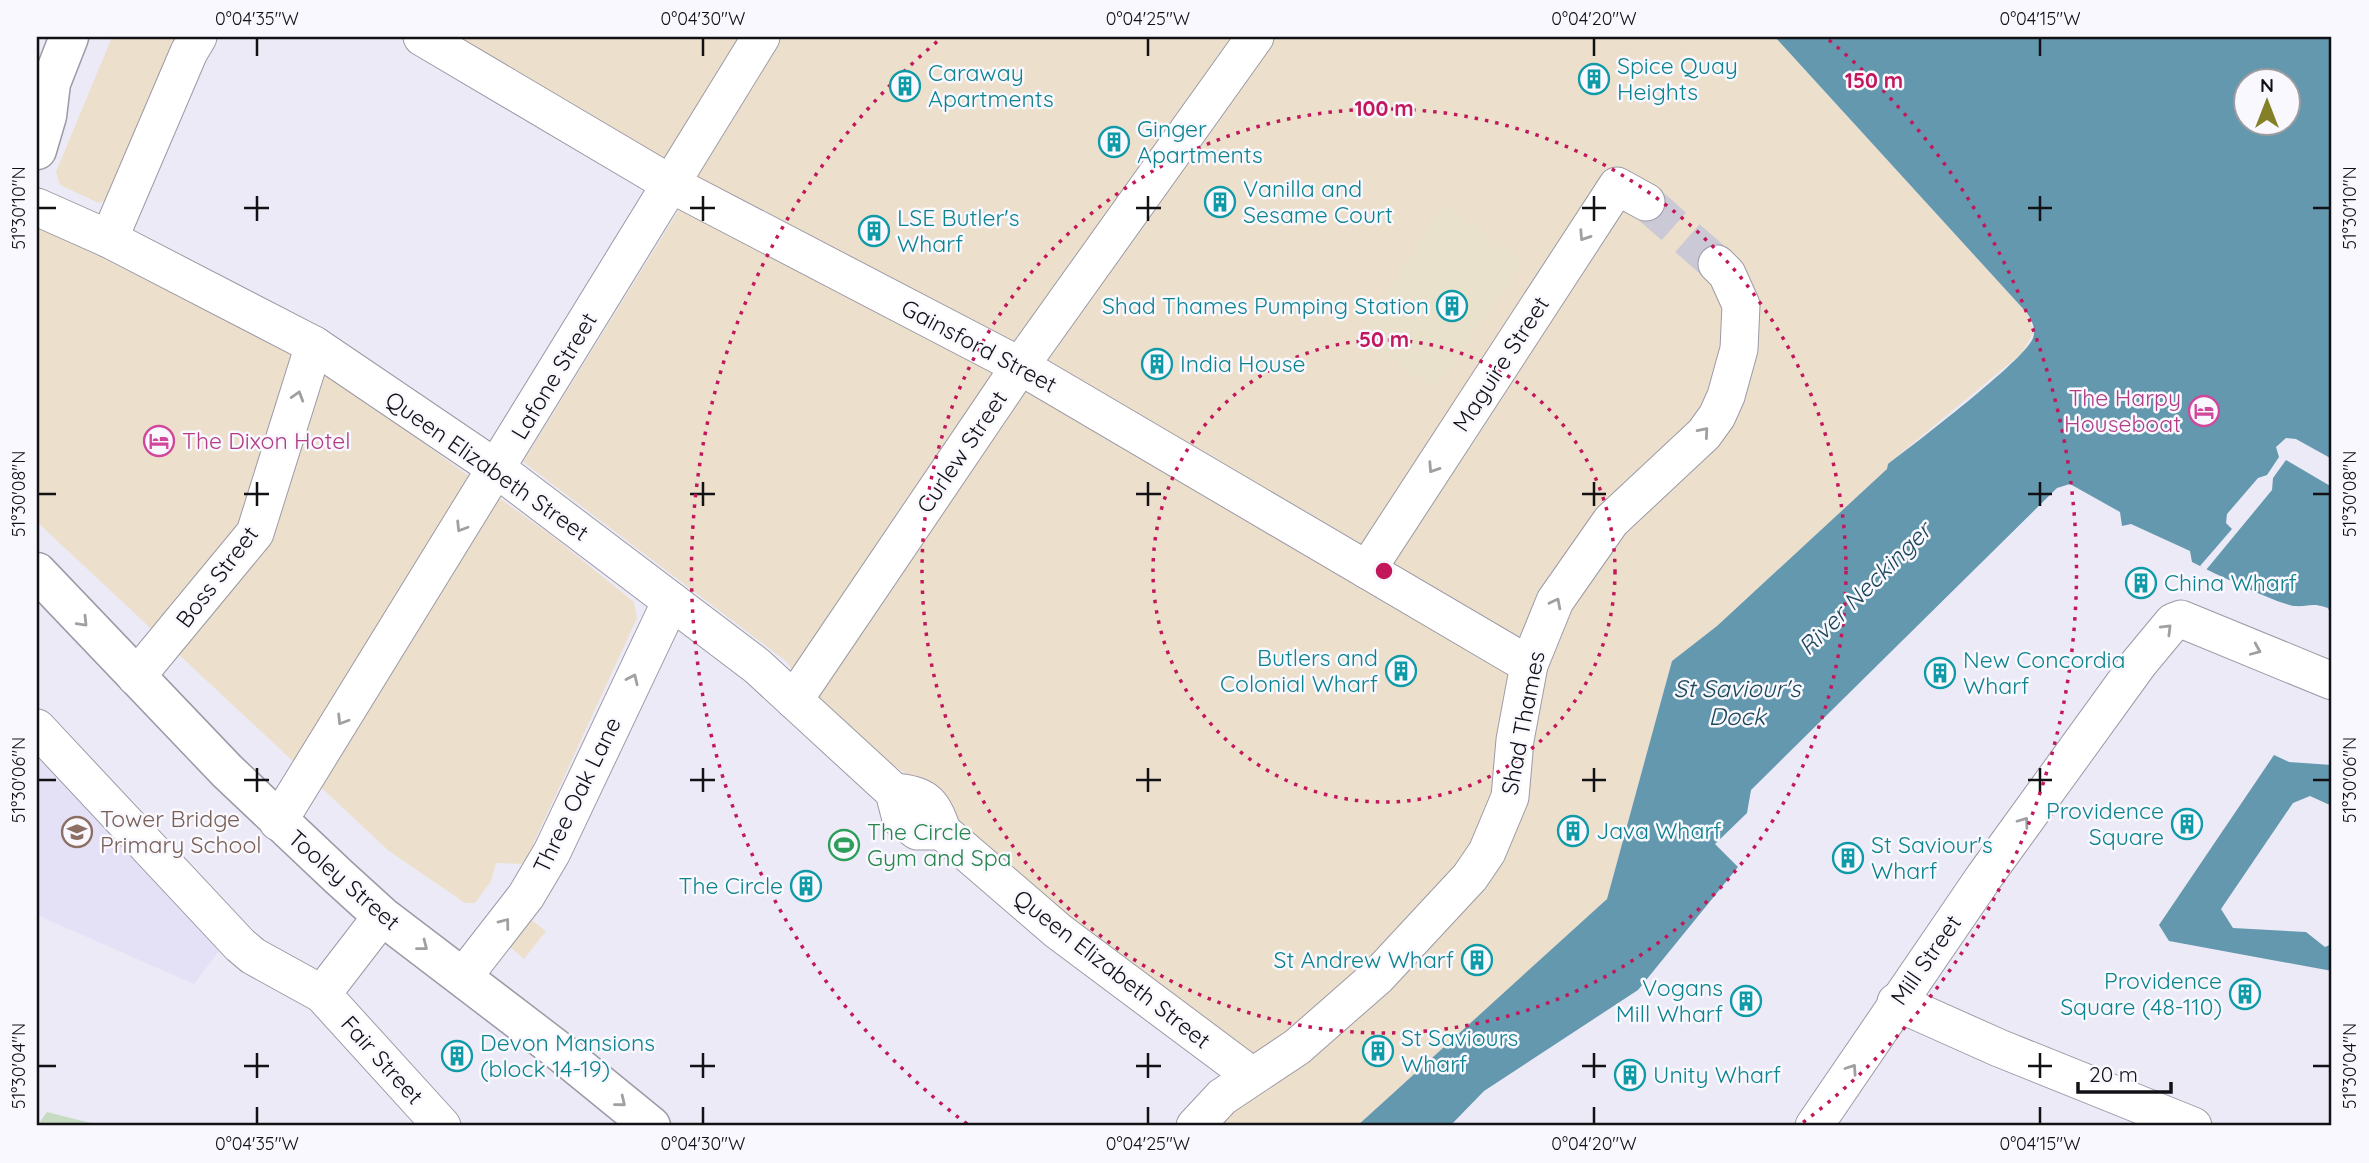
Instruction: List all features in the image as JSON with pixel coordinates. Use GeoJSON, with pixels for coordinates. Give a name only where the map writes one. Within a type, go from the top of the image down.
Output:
{"type":"FeatureCollection","features":[{"type":"Feature","properties":{"kind":"main road"},"geometry":{"type":"LineString","coordinates":[[37,150],[47,116],[44,90],[69,37]]}},
{"type":"Feature","properties":{"kind":"main road","name":"Tooley Street"},"geometry":{"type":"LineString","coordinates":[[37,572],[278,822],[382,916],[651,1126]]}},
{"type":"Feature","properties":{"kind":"street"},"geometry":{"type":"LineString","coordinates":[[109,239],[189,52],[198,37]]}},
{"type":"Feature","properties":{"kind":"street","name":"Gainsford Street"},"geometry":{"type":"LineString","coordinates":[[422,37],[669,183],[1020,366],[1529,666]]}},
{"type":"Feature","properties":{"kind":"street","name":"Lafone Street"},"geometry":{"type":"LineString","coordinates":[[278,822],[761,37]]}},
{"type":"Feature","properties":{"kind":"street","name":"Curlew Street"},"geometry":{"type":"LineString","coordinates":[[794,700],[1020,366],[1255,37]]}},
{"type":"Feature","properties":{"kind":"street","name":"Maguire Street"},"geometry":{"type":"LineString","coordinates":[[1367,570],[1617,186],[1646,202]]}},
{"type":"Feature","properties":{"kind":"street","name":"Queen Elizabeth Street"},"geometry":{"type":"LineString","coordinates":[[37,207],[109,239],[314,345],[497,469],[757,666],[894,792],[901,819],[917,831],[942,831],[1058,931],[1252,1076]]}},
{"type":"Feature","properties":{"kind":"street","name":"Shad Thames"},"geometry":{"type":"LineString","coordinates":[[1195,1126],[1222,1097],[1297,1047],[1378,976],[1470,877],[1481,860],[1502,822],[1510,797],[1515,740],[1529,666],[1555,601],[1611,522],[1704,433],[1717,416],[1734,372],[1742,326],[1741,305],[1735,288],[1717,264]]}},
{"type":"Feature","properties":{"kind":"street","name":"Boss Street"},"geometry":{"type":"LineString","coordinates":[[136,677],[255,533],[314,345]]}},
{"type":"Feature","properties":{"kind":"street","name":"Three Oak Lane"},"geometry":{"type":"LineString","coordinates":[[463,977],[526,896],[552,852],[671,601]]}},
{"type":"Feature","properties":{"kind":"street","name":"Mill Street"},"geometry":{"type":"LineString","coordinates":[[1814,1126],[1896,1002],[2156,641],[2173,622],[2181,619],[2332,681]]}},
{"type":"Feature","properties":{"kind":"street","name":"Fair Street"},"geometry":{"type":"LineString","coordinates":[[37,728],[240,945],[253,956],[323,994],[442,1126]]}},
{"type":"Feature","properties":{"kind":"street"},"geometry":{"type":"LineString","coordinates":[[323,994],[382,916]]}},
{"type":"Feature","properties":{"kind":"street"},"geometry":{"type":"LineString","coordinates":[[1896,1002],[1999,1048],[2193,1126]]}},
{"type":"Feature","properties":{"kind":"shaded area"},"geometry":{"type":"Polygon","coordinates":[[[112,37],[181,37],[109,200],[99,203],[60,185],[56,172],[112,37]]]}},
{"type":"Feature","properties":{"kind":"shaded area"},"geometry":{"type":"Polygon","coordinates":[[[428,37],[1775,37],[2027,313],[2034,332],[2022,353],[1888,464],[1887,469],[1717,626],[1672,661],[1607,899],[1357,1126],[1209,1126],[1283,1077],[971,844],[947,801],[887,761],[868,759],[818,713],[787,662],[523,462],[693,187],[428,37]]]}},
{"type":"Feature","properties":{"kind":"shaded area","name":"Shad Thames Pumping Station"},"geometry":{"type":"Polygon","coordinates":[[[1442,204],[1524,261],[1435,389],[1360,337],[1442,204]]]}},
{"type":"Feature","properties":{"kind":"shaded area"},"geometry":{"type":"Polygon","coordinates":[[[43,223],[291,347],[556,539],[634,602],[637,618],[524,864],[496,863],[491,881],[475,903],[465,903],[389,851],[37,522],[37,225],[43,223]]]}},
{"type":"Feature","properties":{"kind":"shaded area","name":"Tower Bridge Primary School"},"geometry":{"type":"Polygon","coordinates":[[[37,749],[224,944],[194,984],[37,915],[37,749]]]}},
{"type":"Feature","properties":{"kind":"shaded area"},"geometry":{"type":"Polygon","coordinates":[[[530,919],[546,931],[524,959],[509,946],[530,919]]]}},
{"type":"Feature","properties":{"kind":"green space"},"geometry":{"type":"Polygon","coordinates":[[[47,1112],[103,1126],[37,1126],[47,1112]]]}},
{"type":"Feature","properties":{"kind":"water"},"geometry":{"type":"Polygon","coordinates":[[[1775,37],[2332,37],[2332,617],[2328,608],[2287,604],[2228,579],[2192,562],[2190,551],[2131,524],[2122,526],[2120,512],[2070,484],[2057,488],[1751,790],[1747,813],[1715,844],[1738,867],[1638,990],[1484,1091],[1450,1126],[1357,1126],[1607,899],[1672,661],[1717,626],[1887,469],[1888,464],[1967,402],[2010,364],[2033,338],[2030,319],[1775,37]]]}},
{"type":"Feature","properties":{"kind":"water"},"geometry":{"type":"Polygon","coordinates":[[[2274,755],[2289,762],[2332,765],[2332,806],[2310,796],[2293,803],[2221,909],[2233,928],[2306,932],[2325,947],[2332,944],[2332,971],[2169,941],[2159,925],[2274,755]]]}},
{"type":"Feature","properties":{"kind":"pier"},"geometry":{"type":"Polygon","coordinates":[[[2286,438],[2296,439],[2332,459],[2332,487],[2286,460],[2273,478],[2272,490],[2206,570],[2200,566],[2232,529],[2226,523],[2227,514],[2258,478],[2267,475],[2279,457],[2276,447],[2286,438]]]}},
{"type":"Feature","properties":{"kind":"tunnel"},"geometry":{"type":"LineString","coordinates":[[1646,202],[1717,264]]}},
{"type":"Feature","properties":{"kind":"place","name":"Spice Quay Heights"},"geometry":{"type":"Point","coordinates":[1594,79]}},
{"type":"Feature","properties":{"kind":"place","name":"Caraway Apartments"},"geometry":{"type":"Point","coordinates":[905,86]}},
{"type":"Feature","properties":{"kind":"place","name":"Ginger Apartments"},"geometry":{"type":"Point","coordinates":[1114,142]}},
{"type":"Feature","properties":{"kind":"place","name":"Vanilla and Sesame Court"},"geometry":{"type":"Point","coordinates":[1220,202]}},
{"type":"Feature","properties":{"kind":"place","name":"LSE Butler's Wharf"},"geometry":{"type":"Point","coordinates":[874,231]}},
{"type":"Feature","properties":{"kind":"place","name":"Shad Thames Pumping Station"},"geometry":{"type":"Point","coordinates":[1452,306]}},
{"type":"Feature","properties":{"kind":"place","name":"India House"},"geometry":{"type":"Point","coordinates":[1157,364]}},
{"type":"Feature","properties":{"kind":"place","name":"The Harpy Houseboat"},"geometry":{"type":"Point","coordinates":[2204,411]}},
{"type":"Feature","properties":{"kind":"place","name":"The Dixon Hotel"},"geometry":{"type":"Point","coordinates":[159,441]}},
{"type":"Feature","properties":{"kind":"place","name":"China Wharf"},"geometry":{"type":"Point","coordinates":[2141,583]}},
{"type":"Feature","properties":{"kind":"place","name":"Butlers and Colonial Wharf"},"geometry":{"type":"Point","coordinates":[1401,671]}},
{"type":"Feature","properties":{"kind":"place","name":"New Concordia Wharf"},"geometry":{"type":"Point","coordinates":[1940,673]}},
{"type":"Feature","properties":{"kind":"place","name":"Providence Square"},"geometry":{"type":"Point","coordinates":[2187,824]}},
{"type":"Feature","properties":{"kind":"place","name":"Java Wharf"},"geometry":{"type":"Point","coordinates":[1573,831]}},
{"type":"Feature","properties":{"kind":"place","name":"Tower Bridge Primary School"},"geometry":{"type":"Point","coordinates":[77,832]}},
{"type":"Feature","properties":{"kind":"place","name":"The Circle Gym and Spa"},"geometry":{"type":"Point","coordinates":[844,845]}},
{"type":"Feature","properties":{"kind":"place","name":"St Saviour's Wharf"},"geometry":{"type":"Point","coordinates":[1848,858]}},
{"type":"Feature","properties":{"kind":"place","name":"The Circle"},"geometry":{"type":"Point","coordinates":[806,886]}},
{"type":"Feature","properties":{"kind":"place","name":"St Andrew Wharf"},"geometry":{"type":"Point","coordinates":[1477,960]}},
{"type":"Feature","properties":{"kind":"place","name":"Providence Square (48-110)"},"geometry":{"type":"Point","coordinates":[2245,994]}},
{"type":"Feature","properties":{"kind":"place","name":"Vogans Mill Wharf"},"geometry":{"type":"Point","coordinates":[1746,1001]}},
{"type":"Feature","properties":{"kind":"place","name":"St Saviours Wharf"},"geometry":{"type":"Point","coordinates":[1378,1051]}},
{"type":"Feature","properties":{"kind":"place","name":"Devon Mansions (block 14-19)"},"geometry":{"type":"Point","coordinates":[457,1056]}},
{"type":"Feature","properties":{"kind":"place","name":"Unity Wharf"},"geometry":{"type":"Point","coordinates":[1630,1075]}},
{"type":"Feature","properties":{"kind":"water label","name":"River Neckinger"},"geometry":{"type":"Point","coordinates":[1865,589]}},
{"type":"Feature","properties":{"kind":"water label","name":"St Saviour's Dock"},"geometry":{"type":"Point","coordinates":[1737,703]}}]}
